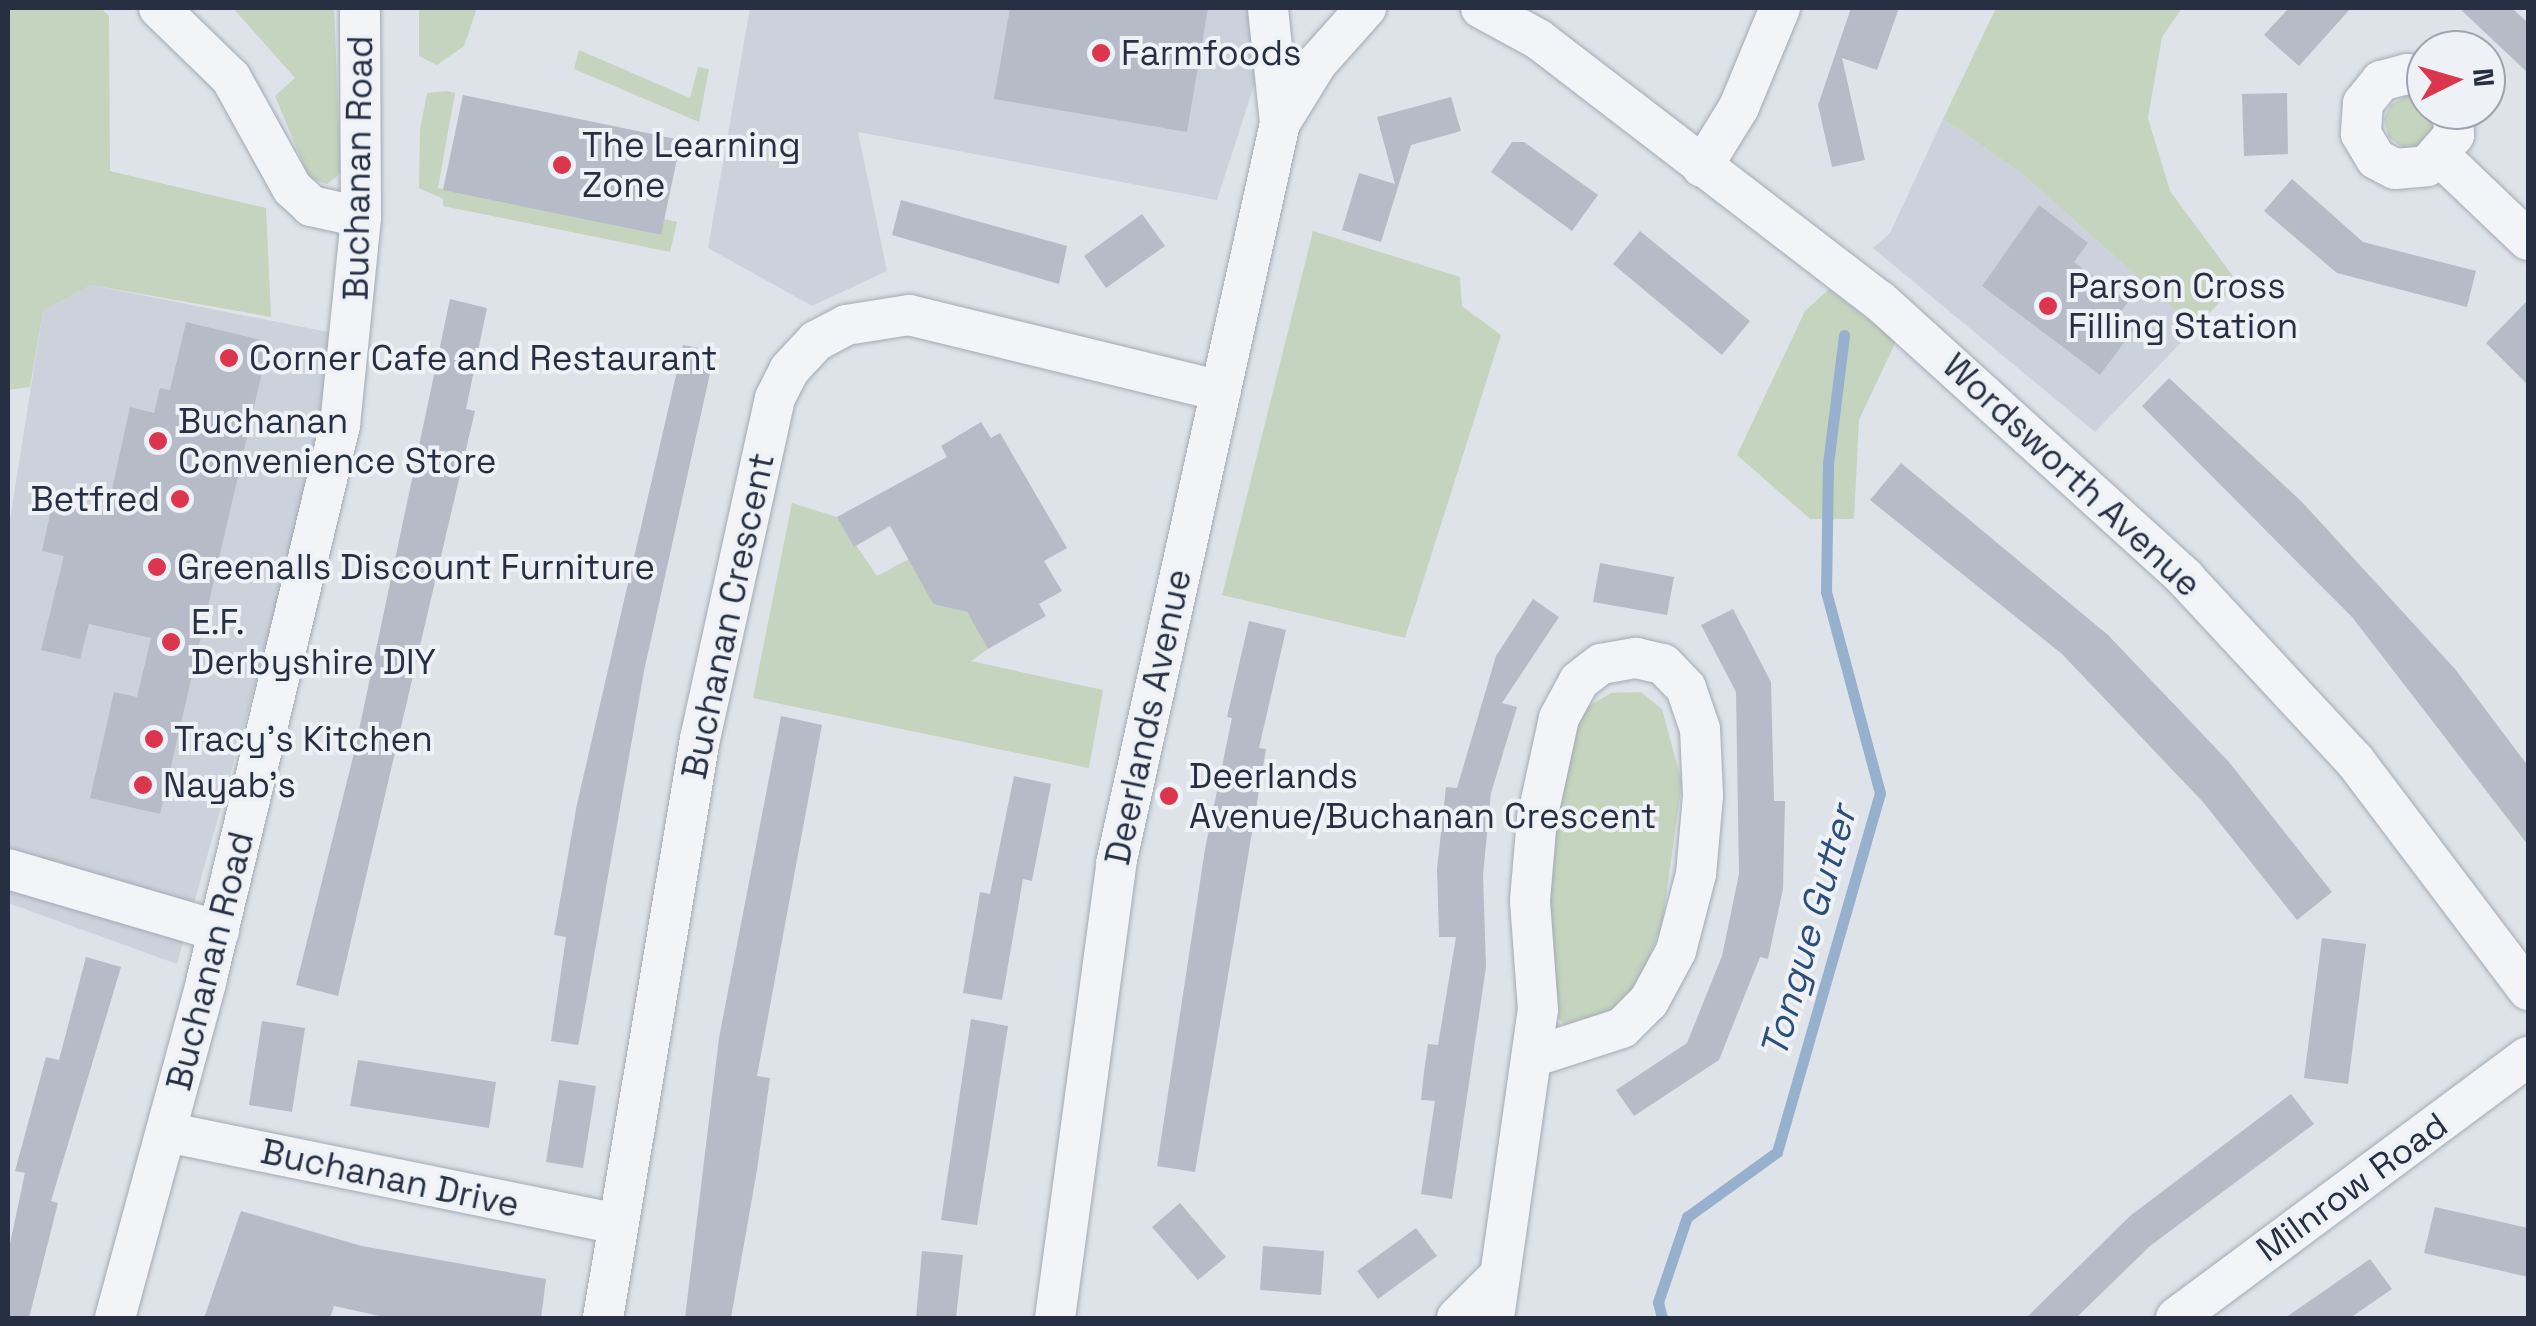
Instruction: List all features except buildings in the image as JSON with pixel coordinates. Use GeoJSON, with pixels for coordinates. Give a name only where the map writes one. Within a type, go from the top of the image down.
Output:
{"type":"FeatureCollection","features":[{"type":"Feature","properties":{"kind":"street"},"geometry":{"type":"LineString","coordinates":[[159,8],[232,78],[292,188],[310,206],[361,217]]}},
{"type":"Feature","properties":{"kind":"street","name":"Buchanan Road"},"geometry":{"type":"LineString","coordinates":[[115,1318],[219,931],[340,425],[361,217],[360,8]]}},
{"type":"Feature","properties":{"kind":"street","name":"Deerlands Avenue"},"geometry":{"type":"LineString","coordinates":[[1055,1318],[1116,864],[1280,123],[1268,8]]}},
{"type":"Feature","properties":{"kind":"street","name":"Deerlands Avenue"},"geometry":{"type":"LineString","coordinates":[[1280,123],[1317,62],[1366,8]]}},
{"type":"Feature","properties":{"kind":"street","name":"Wordsworth Avenue"},"geometry":{"type":"LineString","coordinates":[[1481,8],[1529,23],[1702,167],[1880,300],[2185,578],[2355,760],[2528,990]]}},
{"type":"Feature","properties":{"kind":"street"},"geometry":{"type":"LineString","coordinates":[[1702,167],[1739,107],[1780,8]]}},
{"type":"Feature","properties":{"kind":"street"},"geometry":{"type":"LineString","coordinates":[[2406,75],[2381,81],[2363,103],[2360,134],[2376,159],[2395,169],[2427,166],[2440,157],[2454,130]]}},
{"type":"Feature","properties":{"kind":"street"},"geometry":{"type":"LineString","coordinates":[[2440,157],[2528,240]]}},
{"type":"Feature","properties":{"kind":"street","name":"Buchanan Crescent"},"geometry":{"type":"LineString","coordinates":[[603,1318],[614,1224],[700,739],[775,398],[790,370],[816,341],[846,325],[909,315],[1221,391]]}},
{"type":"Feature","properties":{"kind":"street"},"geometry":{"type":"LineString","coordinates":[[1494,1318],[1538,1010],[1530,900],[1537,820],[1559,718],[1578,680],[1601,664],[1636,658],[1663,664],[1686,688],[1700,729],[1703,796],[1696,874],[1676,952],[1649,1001],[1622,1028],[1532,1057]]}},
{"type":"Feature","properties":{"kind":"street"},"geometry":{"type":"LineString","coordinates":[[8,869],[219,931]]}},
{"type":"Feature","properties":{"kind":"street","name":"Milnrow Road"},"geometry":{"type":"LineString","coordinates":[[2176,1318],[2528,1057]]}},
{"type":"Feature","properties":{"kind":"street","name":"Buchanan Drive"},"geometry":{"type":"LineString","coordinates":[[166,1132],[614,1224]]}},
{"type":"Feature","properties":{"kind":"street"},"geometry":{"type":"LineString","coordinates":[[1457,1318],[1500,1275]]}},
{"type":"Feature","properties":{"kind":"shaded area"},"geometry":{"type":"Polygon","coordinates":[[[750,8],[1279,8],[1217,200],[858,132],[887,271],[812,306],[708,248],[750,8]]]}},
{"type":"Feature","properties":{"kind":"shaded area"},"geometry":{"type":"Polygon","coordinates":[[[1943,119],[2020,172],[2195,328],[2095,432],[1873,248],[1890,233],[1943,119]]]}},
{"type":"Feature","properties":{"kind":"shaded area"},"geometry":{"type":"Polygon","coordinates":[[[91,285],[353,337],[177,964],[8,903],[8,532],[43,311],[91,285]]]}},
{"type":"Feature","properties":{"kind":"green space"},"geometry":{"type":"Polygon","coordinates":[[[8,8],[101,8],[109,16],[110,171],[266,208],[271,317],[91,285],[43,311],[30,387],[8,390],[8,8]]]}},
{"type":"Feature","properties":{"kind":"green space"},"geometry":{"type":"Polygon","coordinates":[[[233,8],[334,8],[341,173],[327,184],[309,178],[275,96],[295,78],[233,8]]]}},
{"type":"Feature","properties":{"kind":"green space"},"geometry":{"type":"Polygon","coordinates":[[[419,8],[477,8],[464,46],[437,65],[419,56],[419,8]]]}},
{"type":"Feature","properties":{"kind":"green space"},"geometry":{"type":"Polygon","coordinates":[[[1996,8],[2182,8],[2162,37],[2148,118],[2170,191],[2238,283],[2195,328],[2020,172],[1943,119],[1996,8]]]}},
{"type":"Feature","properties":{"kind":"green space"},"geometry":{"type":"Polygon","coordinates":[[[579,50],[690,98],[698,67],[709,69],[699,122],[574,69],[579,50]]]}},
{"type":"Feature","properties":{"kind":"green space"},"geometry":{"type":"Polygon","coordinates":[[[427,93],[455,93],[438,188],[660,235],[664,219],[677,222],[670,252],[443,206],[443,199],[419,188],[420,130],[427,93]]]}},
{"type":"Feature","properties":{"kind":"green space"},"geometry":{"type":"Polygon","coordinates":[[[2406,96],[2406,130],[2434,130],[2423,147],[2405,149],[2389,138],[2384,119],[2390,105],[2406,96]]]}},
{"type":"Feature","properties":{"kind":"green space"},"geometry":{"type":"Polygon","coordinates":[[[1313,231],[1460,277],[1462,306],[1501,335],[1405,638],[1222,595],[1313,231]]]}},
{"type":"Feature","properties":{"kind":"green space"},"geometry":{"type":"Polygon","coordinates":[[[1829,289],[1896,341],[1859,420],[1854,519],[1810,519],[1737,455],[1805,311],[1829,289]]]}},
{"type":"Feature","properties":{"kind":"green space"},"geometry":{"type":"Polygon","coordinates":[[[792,503],[837,517],[877,576],[909,559],[933,604],[967,612],[988,649],[971,661],[1103,690],[1089,768],[753,698],[792,503]]]}},
{"type":"Feature","properties":{"kind":"green space"},"geometry":{"type":"Polygon","coordinates":[[[1641,692],[1662,709],[1682,783],[1662,925],[1637,987],[1607,1017],[1566,1027],[1559,1019],[1545,859],[1564,764],[1584,709],[1611,693],[1641,692]]]}},
{"type":"Feature","properties":{"kind":"waterway","name":"Tongue Gutter"},"geometry":{"type":"LineString","coordinates":[[1662,1318],[1658,1302],[1687,1217],[1777,1152],[1880,793],[1826,592],[1828,464],[1844,335]]}},
{"type":"Feature","properties":{"kind":"place","name":"Farmfoods"},"geometry":{"type":"Point","coordinates":[1101,53]}},
{"type":"Feature","properties":{"kind":"place","name":"The Learning Zone"},"geometry":{"type":"Point","coordinates":[562,165]}},
{"type":"Feature","properties":{"kind":"place","name":"Parson Cross Filling Station"},"geometry":{"type":"Point","coordinates":[2048,306]}},
{"type":"Feature","properties":{"kind":"place","name":"Corner Cafe and Restaurant"},"geometry":{"type":"Point","coordinates":[229,358]}},
{"type":"Feature","properties":{"kind":"place","name":"Buchanan Convenience Store"},"geometry":{"type":"Point","coordinates":[158,441]}},
{"type":"Feature","properties":{"kind":"place","name":"Betfred"},"geometry":{"type":"Point","coordinates":[180,499]}},
{"type":"Feature","properties":{"kind":"place","name":"Greenalls Discount Furniture"},"geometry":{"type":"Point","coordinates":[157,567]}},
{"type":"Feature","properties":{"kind":"place","name":"E.F. Derbyshire DIY"},"geometry":{"type":"Point","coordinates":[171,642]}},
{"type":"Feature","properties":{"kind":"place","name":"Tracy’s Kitchen"},"geometry":{"type":"Point","coordinates":[154,739]}},
{"type":"Feature","properties":{"kind":"place","name":"Nayab's"},"geometry":{"type":"Point","coordinates":[143,785]}},
{"type":"Feature","properties":{"kind":"place","name":"Deerlands Avenue/Buchanan Crescent"},"geometry":{"type":"Point","coordinates":[1169,796]}}]}
